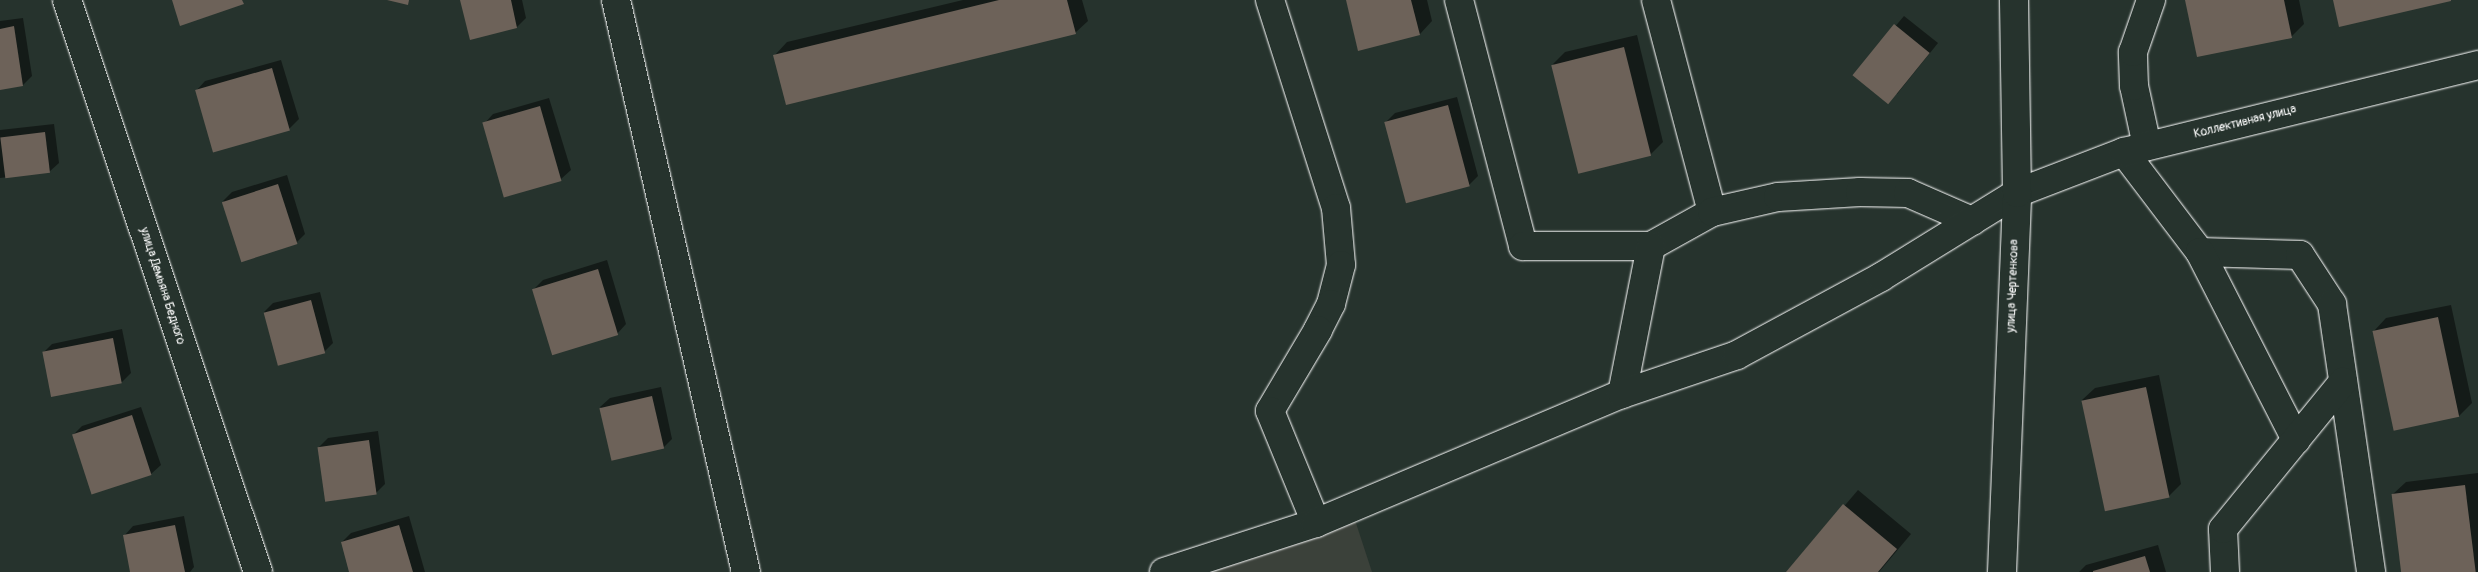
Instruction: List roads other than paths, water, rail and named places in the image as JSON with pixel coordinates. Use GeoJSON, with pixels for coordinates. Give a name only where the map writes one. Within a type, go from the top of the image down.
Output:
{"type":"FeatureCollection","features":[{"type":"Feature","properties":{"kind":"street","name":"улица Демьяна Бедного"},"geometry":{"type":"LineString","coordinates":[[67,0],[258,572]]}},
{"type":"Feature","properties":{"kind":"street"},"geometry":{"type":"LineString","coordinates":[[616,0],[746,572]]}},
{"type":"Feature","properties":{"kind":"street"},"geometry":{"type":"LineString","coordinates":[[1270,0],[1336,208],[1337,217],[1340,265],[1331,304],[1318,330],[1270,411],[1316,523]]}},
{"type":"Feature","properties":{"kind":"street"},"geometry":{"type":"LineString","coordinates":[[1459,0],[1523,246],[1651,246],[1712,212],[1778,197],[1860,192],[1908,193],[1972,221]]}},
{"type":"Feature","properties":{"kind":"street"},"geometry":{"type":"LineString","coordinates":[[1656,0],[1712,212]]}},
{"type":"Feature","properties":{"kind":"street","name":"улица Чертенкова"},"geometry":{"type":"LineString","coordinates":[[2002,572],[2017,194],[2014,0]]}},
{"type":"Feature","properties":{"kind":"street"},"geometry":{"type":"LineString","coordinates":[[2151,0],[2133,52],[2136,149],[2200,252],[2296,440]]}},
{"type":"Feature","properties":{"kind":"street","name":"Коллективная улица"},"geometry":{"type":"LineString","coordinates":[[1164,572],[1316,523],[1622,394],[1736,355],[1881,277],[2017,194],[2136,149],[2478,65]]}},
{"type":"Feature","properties":{"kind":"street"},"geometry":{"type":"LineString","coordinates":[[1622,394],[1651,246]]}},
{"type":"Feature","properties":{"kind":"street"},"geometry":{"type":"LineString","coordinates":[[2200,252],[2300,255],[2332,304],[2372,572]]}},
{"type":"Feature","properties":{"kind":"street"},"geometry":{"type":"LineString","coordinates":[[2225,572],[2223,529],[2343,382]]}}]}
